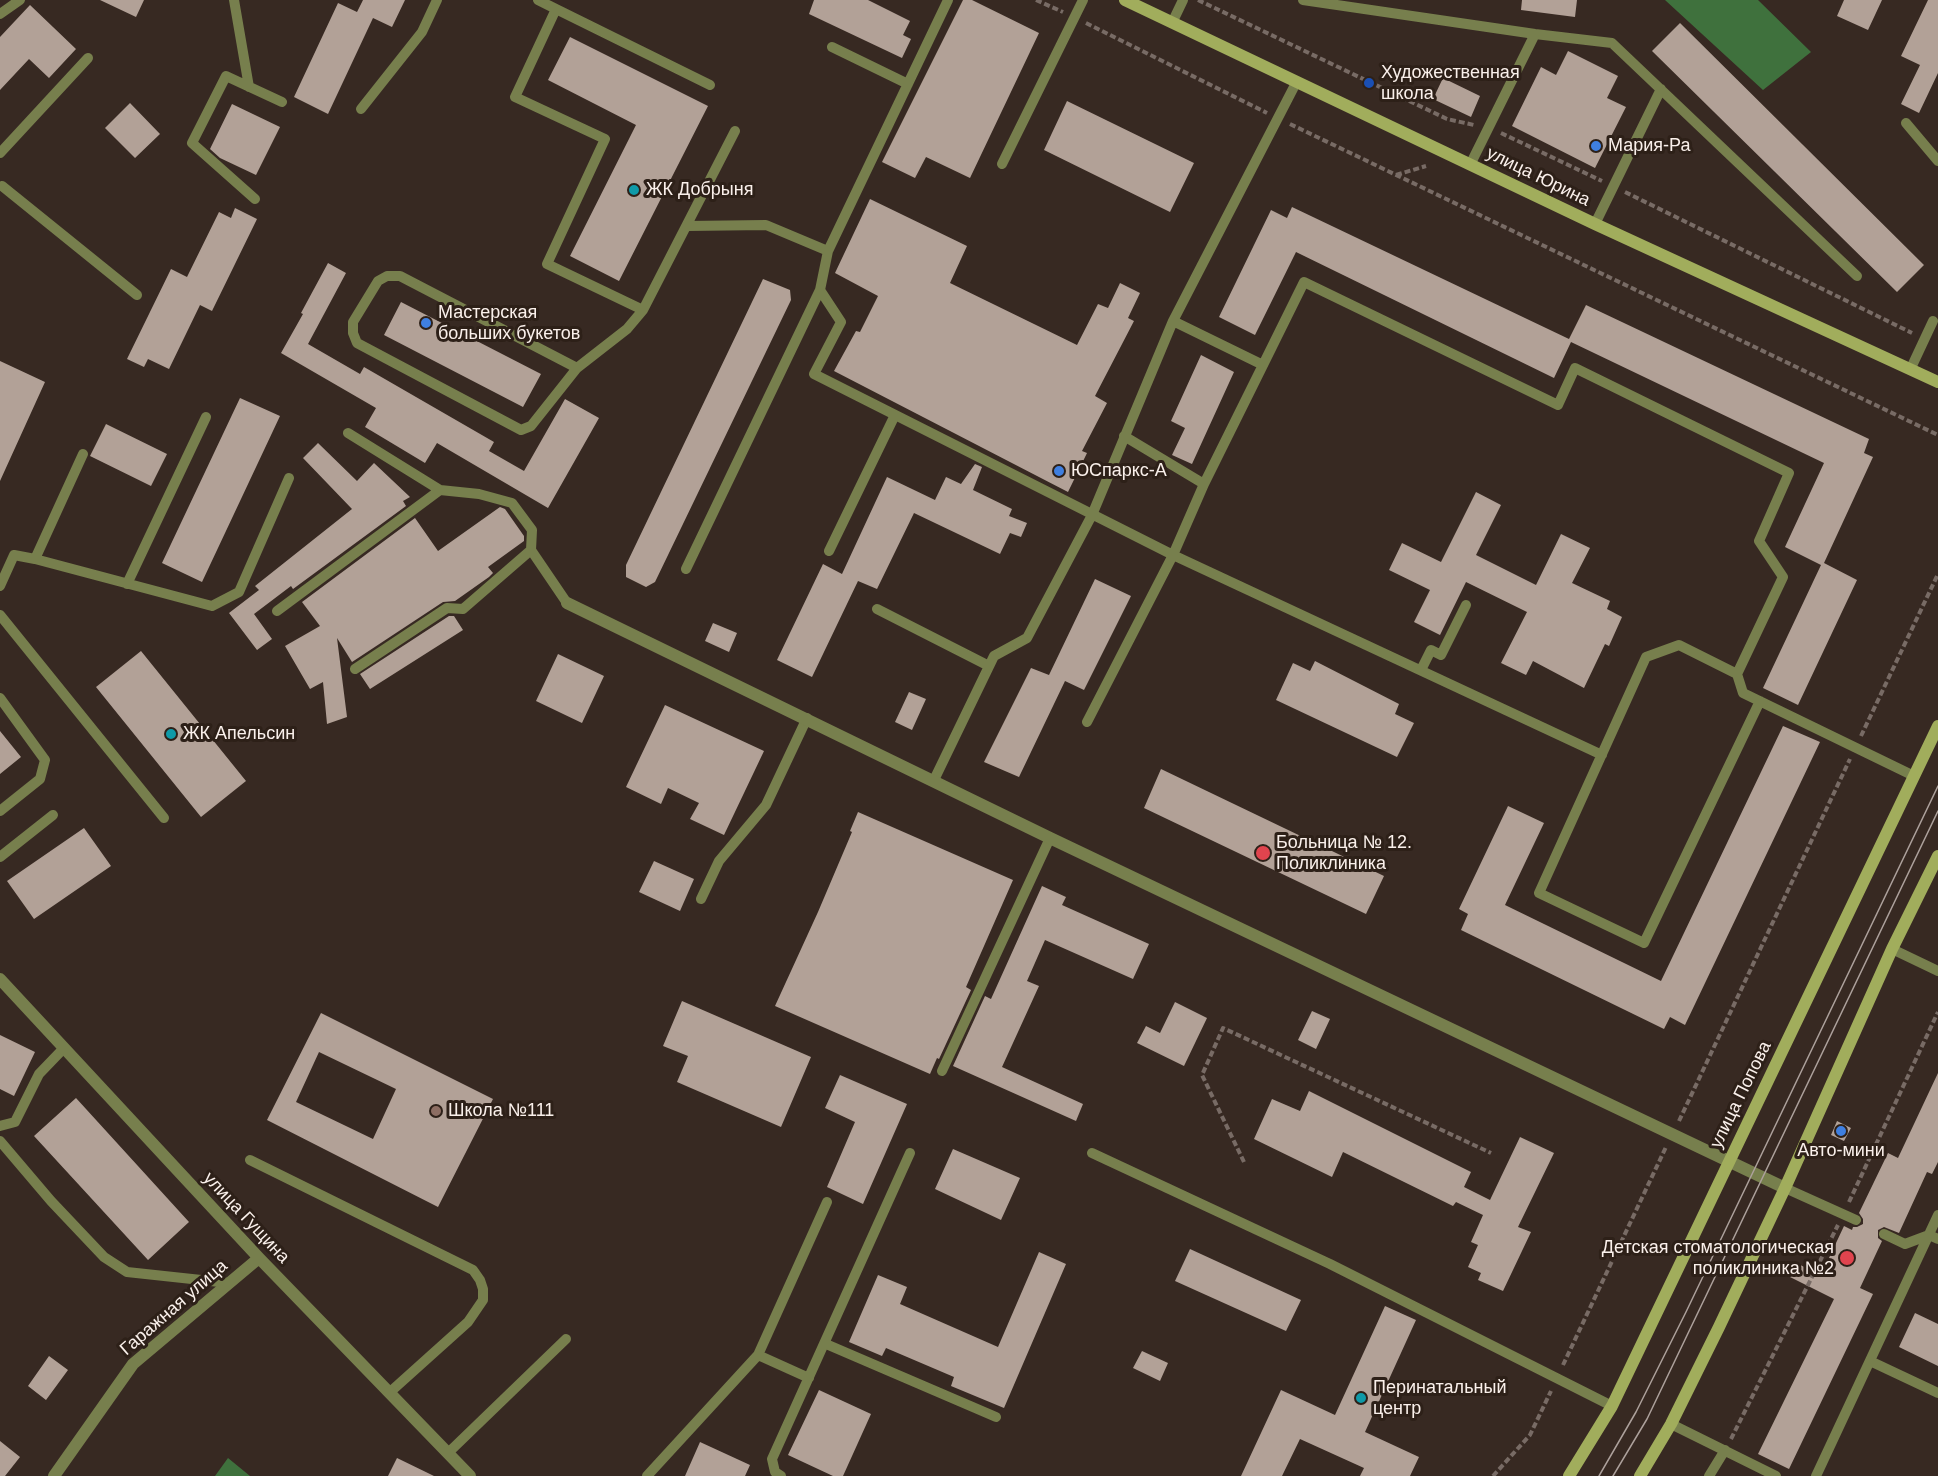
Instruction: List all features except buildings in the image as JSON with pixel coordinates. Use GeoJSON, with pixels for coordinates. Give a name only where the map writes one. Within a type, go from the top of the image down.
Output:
{"type":"FeatureCollection","features":[{"type":"Feature","properties":{"kind":"main road","name":"улица Юрина"},"geometry":{"type":"LineString","coordinates":[[1125,0],[1595,224],[1938,382]]}},
{"type":"Feature","properties":{"kind":"main road","name":"улица Попова"},"geometry":{"type":"LineString","coordinates":[[1569,1476],[1612,1406],[1938,726]]}},
{"type":"Feature","properties":{"kind":"main road"},"geometry":{"type":"LineString","coordinates":[[1640,1476],[1671,1424],[1785,1188],[1892,950],[1938,856]]}},
{"type":"Feature","properties":{"kind":"street"},"geometry":{"type":"LineString","coordinates":[[567,603],[1050,838],[1785,1188]]}},
{"type":"Feature","properties":{"kind":"street","name":"улица Гущина"},"geometry":{"type":"LineString","coordinates":[[0,980],[259,1258],[470,1476]]}},
{"type":"Feature","properties":{"kind":"street","name":"Гаражная улица"},"geometry":{"type":"LineString","coordinates":[[54,1476],[133,1364],[259,1258]]}},
{"type":"Feature","properties":{"kind":"lane"},"geometry":{"type":"LineString","coordinates":[[0,14],[20,0]]}},
{"type":"Feature","properties":{"kind":"lane"},"geometry":{"type":"LineString","coordinates":[[234,0],[249,87]]}},
{"type":"Feature","properties":{"kind":"lane"},"geometry":{"type":"LineString","coordinates":[[361,109],[422,32],[437,0]]}},
{"type":"Feature","properties":{"kind":"lane"},"geometry":{"type":"LineString","coordinates":[[538,0],[710,85]]}},
{"type":"Feature","properties":{"kind":"lane"},"geometry":{"type":"LineString","coordinates":[[686,569],[820,290],[828,251],[948,0]]}},
{"type":"Feature","properties":{"kind":"lane"},"geometry":{"type":"LineString","coordinates":[[1002,164],[1083,0]]}},
{"type":"Feature","properties":{"kind":"lane"},"geometry":{"type":"LineString","coordinates":[[1172,23],[1183,0]]}},
{"type":"Feature","properties":{"kind":"lane"},"geometry":{"type":"LineString","coordinates":[[1304,0],[1612,43],[1857,276]]}},
{"type":"Feature","properties":{"kind":"lane"},"geometry":{"type":"LineString","coordinates":[[556,9],[515,97],[605,139],[547,264],[643,310]]}},
{"type":"Feature","properties":{"kind":"lane"},"geometry":{"type":"LineString","coordinates":[[1470,165],[1535,34]]}},
{"type":"Feature","properties":{"kind":"lane"},"geometry":{"type":"LineString","coordinates":[[832,47],[908,84]]}},
{"type":"Feature","properties":{"kind":"lane"},"geometry":{"type":"LineString","coordinates":[[0,153],[88,58]]}},
{"type":"Feature","properties":{"kind":"lane"},"geometry":{"type":"LineString","coordinates":[[255,200],[192,143],[226,76],[282,102]]}},
{"type":"Feature","properties":{"kind":"lane"},"geometry":{"type":"LineString","coordinates":[[934,780],[994,656],[1027,638],[1092,515],[1173,321],[1296,82]]}},
{"type":"Feature","properties":{"kind":"lane"},"geometry":{"type":"LineString","coordinates":[[1595,224],[1661,90]]}},
{"type":"Feature","properties":{"kind":"lane"},"geometry":{"type":"LineString","coordinates":[[1906,123],[1938,161]]}},
{"type":"Feature","properties":{"kind":"lane"},"geometry":{"type":"LineString","coordinates":[[577,368],[400,276],[387,276],[378,281],[353,322],[352,333],[357,343],[521,430],[531,426],[577,368],[627,329],[643,310],[735,131]]}},
{"type":"Feature","properties":{"kind":"lane"},"geometry":{"type":"LineString","coordinates":[[1,189],[137,295]]}},
{"type":"Feature","properties":{"kind":"lane"},"geometry":{"type":"LineString","coordinates":[[687,226],[766,225],[828,251]]}},
{"type":"Feature","properties":{"kind":"lane"},"geometry":{"type":"LineString","coordinates":[[1087,722],[1173,555],[1204,484],[1304,282],[1558,405],[1575,368],[1790,473],[1759,541],[1783,577],[1737,674],[1743,693],[1914,776]]}},
{"type":"Feature","properties":{"kind":"lane"},"geometry":{"type":"LineString","coordinates":[[820,290],[841,322],[814,374],[1173,555],[1602,755]]}},
{"type":"Feature","properties":{"kind":"lane"},"geometry":{"type":"LineString","coordinates":[[1173,321],[1263,365]]}},
{"type":"Feature","properties":{"kind":"lane"},"geometry":{"type":"LineString","coordinates":[[1911,368],[1933,321]]}},
{"type":"Feature","properties":{"kind":"lane"},"geometry":{"type":"LineString","coordinates":[[829,551],[895,416]]}},
{"type":"Feature","properties":{"kind":"lane"},"geometry":{"type":"LineString","coordinates":[[127,584],[206,417]]}},
{"type":"Feature","properties":{"kind":"lane"},"geometry":{"type":"LineString","coordinates":[[348,433],[440,490],[479,494],[512,503],[532,530],[531,550],[567,603]]}},
{"type":"Feature","properties":{"kind":"lane"},"geometry":{"type":"LineString","coordinates":[[1124,436],[1204,484]]}},
{"type":"Feature","properties":{"kind":"lane"},"geometry":{"type":"LineString","coordinates":[[35,559],[83,454]]}},
{"type":"Feature","properties":{"kind":"lane"},"geometry":{"type":"LineString","coordinates":[[0,586],[14,555],[212,606],[239,592],[289,478]]}},
{"type":"Feature","properties":{"kind":"lane"},"geometry":{"type":"LineString","coordinates":[[277,611],[440,490]]}},
{"type":"Feature","properties":{"kind":"lane"},"geometry":{"type":"LineString","coordinates":[[355,669],[447,608],[463,609],[531,550]]}},
{"type":"Feature","properties":{"kind":"lane"},"geometry":{"type":"LineString","coordinates":[[1421,670],[1431,650],[1441,655],[1466,605]]}},
{"type":"Feature","properties":{"kind":"lane"},"geometry":{"type":"LineString","coordinates":[[877,609],[989,666]]}},
{"type":"Feature","properties":{"kind":"lane"},"geometry":{"type":"LineString","coordinates":[[0,615],[164,818]]}},
{"type":"Feature","properties":{"kind":"lane"},"geometry":{"type":"LineString","coordinates":[[1737,674],[1679,645],[1646,657],[1539,893],[1644,943],[1760,701]]}},
{"type":"Feature","properties":{"kind":"lane"},"geometry":{"type":"LineString","coordinates":[[0,698],[45,760],[40,779],[0,811]]}},
{"type":"Feature","properties":{"kind":"lane"},"geometry":{"type":"LineString","coordinates":[[701,899],[719,861],[766,805],[807,718]]}},
{"type":"Feature","properties":{"kind":"lane"},"geometry":{"type":"LineString","coordinates":[[0,856],[53,815]]}},
{"type":"Feature","properties":{"kind":"lane"},"geometry":{"type":"LineString","coordinates":[[942,1071],[1050,838]]}},
{"type":"Feature","properties":{"kind":"lane"},"geometry":{"type":"LineString","coordinates":[[1892,950],[1938,971]]}},
{"type":"Feature","properties":{"kind":"lane"},"geometry":{"type":"LineString","coordinates":[[0,1126],[15,1122],[39,1074],[64,1048]]}},
{"type":"Feature","properties":{"kind":"lane"},"geometry":{"type":"LineString","coordinates":[[0,1141],[51,1201],[104,1257],[127,1272],[229,1283]]}},
{"type":"Feature","properties":{"kind":"lane"},"geometry":{"type":"LineString","coordinates":[[781,1476],[776,1472],[772,1460],[910,1153]]}},
{"type":"Feature","properties":{"kind":"lane"},"geometry":{"type":"LineString","coordinates":[[1092,1153],[1330,1264],[1612,1406]]}},
{"type":"Feature","properties":{"kind":"lane"},"geometry":{"type":"LineString","coordinates":[[250,1160],[473,1270],[480,1280],[483,1300],[468,1322],[389,1393]]}},
{"type":"Feature","properties":{"kind":"lane"},"geometry":{"type":"LineString","coordinates":[[1785,1188],[1856,1220]]}},
{"type":"Feature","properties":{"kind":"lane"},"geometry":{"type":"LineString","coordinates":[[647,1476],[758,1355],[827,1202]]}},
{"type":"Feature","properties":{"kind":"lane"},"geometry":{"type":"LineString","coordinates":[[1816,1476],[1870,1361],[1933,1237],[1938,1215]]}},
{"type":"Feature","properties":{"kind":"lane"},"geometry":{"type":"LineString","coordinates":[[1884,1234],[1905,1244],[1933,1237]]}},
{"type":"Feature","properties":{"kind":"lane"},"geometry":{"type":"LineString","coordinates":[[448,1453],[566,1339]]}},
{"type":"Feature","properties":{"kind":"lane"},"geometry":{"type":"LineString","coordinates":[[826,1344],[996,1417]]}},
{"type":"Feature","properties":{"kind":"lane"},"geometry":{"type":"LineString","coordinates":[[758,1355],[809,1378]]}},
{"type":"Feature","properties":{"kind":"lane"},"geometry":{"type":"LineString","coordinates":[[1870,1361],[1938,1393]]}},
{"type":"Feature","properties":{"kind":"lane"},"geometry":{"type":"LineString","coordinates":[[1671,1424],[1776,1476]]}},
{"type":"Feature","properties":{"kind":"lane"},"geometry":{"type":"LineString","coordinates":[[1709,1476],[1725,1450]]}},
{"type":"Feature","properties":{"kind":"path"},"geometry":{"type":"LineString","coordinates":[[1036,0],[1278,119],[1938,435]]}},
{"type":"Feature","properties":{"kind":"path"},"geometry":{"type":"LineString","coordinates":[[1198,0],[1447,119],[1489,128],[1615,187],[1924,339]]}},
{"type":"Feature","properties":{"kind":"path"},"geometry":{"type":"LineString","coordinates":[[1396,175],[1426,166]]}},
{"type":"Feature","properties":{"kind":"path"},"geometry":{"type":"LineString","coordinates":[[1493,1476],[1530,1435],[1938,574]]}},
{"type":"Feature","properties":{"kind":"path"},"geometry":{"type":"LineString","coordinates":[[1725,1450],[1844,1215],[1938,1012]]}},
{"type":"Feature","properties":{"kind":"path"},"geometry":{"type":"LineString","coordinates":[[1244,1162],[1202,1076],[1223,1028],[1491,1153]]}},
{"type":"Feature","properties":{"kind":"green space"},"geometry":{"type":"Polygon","coordinates":[[[1665,0],[1758,0],[1811,52],[1763,90],[1665,0]]]}},
{"type":"Feature","properties":{"kind":"green space"},"geometry":{"type":"Polygon","coordinates":[[[228,1458],[250,1476],[215,1476],[228,1458]]]}},
{"type":"Feature","properties":{"kind":"tram line"},"geometry":{"type":"LineString","coordinates":[[1599,1476],[1636,1412],[1686,1312],[1938,786]]}},
{"type":"Feature","properties":{"kind":"tram line"},"geometry":{"type":"LineString","coordinates":[[1613,1476],[1647,1419],[1938,811]]}},
{"type":"Feature","properties":{"kind":"place","name":"Художественная школа"},"geometry":{"type":"Point","coordinates":[1369,83]}},
{"type":"Feature","properties":{"kind":"place","name":"Мария-Ра"},"geometry":{"type":"Point","coordinates":[1596,146]}},
{"type":"Feature","properties":{"kind":"place","name":"ЖК Добрыня"},"geometry":{"type":"Point","coordinates":[634,190]}},
{"type":"Feature","properties":{"kind":"place","name":"Мастерская больших букетов"},"geometry":{"type":"Point","coordinates":[426,323]}},
{"type":"Feature","properties":{"kind":"place","name":"ЮСпаркс-А"},"geometry":{"type":"Point","coordinates":[1059,471]}},
{"type":"Feature","properties":{"kind":"place","name":"ЖК Апельсин"},"geometry":{"type":"Point","coordinates":[171,734]}},
{"type":"Feature","properties":{"kind":"place","name":"Больница № 12. Поликлиника"},"geometry":{"type":"Point","coordinates":[1263,853]}},
{"type":"Feature","properties":{"kind":"place","name":"Школа №111"},"geometry":{"type":"Point","coordinates":[436,1111]}},
{"type":"Feature","properties":{"kind":"place","name":"Авто-мини"},"geometry":{"type":"Point","coordinates":[1841,1131]}},
{"type":"Feature","properties":{"kind":"place","name":"Детская стоматологическая поликлиника №2"},"geometry":{"type":"Point","coordinates":[1847,1258]}},
{"type":"Feature","properties":{"kind":"place","name":"Перинатальный центр"},"geometry":{"type":"Point","coordinates":[1361,1398]}}]}
